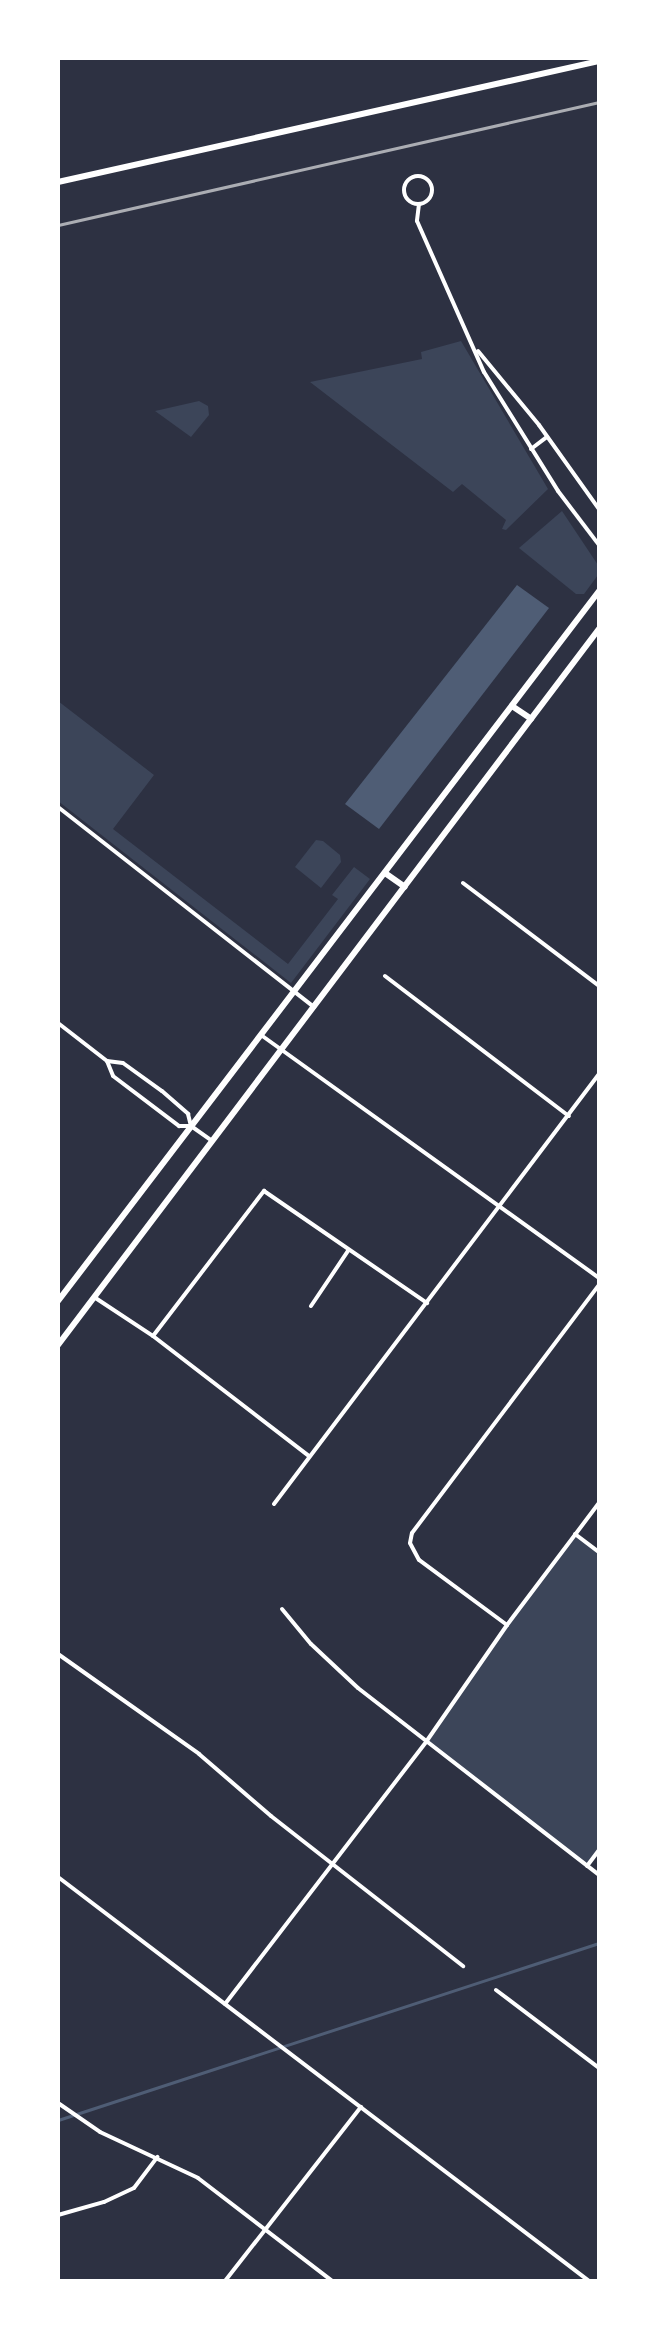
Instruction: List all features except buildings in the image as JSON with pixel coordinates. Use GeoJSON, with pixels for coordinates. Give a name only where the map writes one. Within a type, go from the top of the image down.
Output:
{"type":"FeatureCollection","features":[{"type":"Feature","properties":{"kind":"main road"},"geometry":{"type":"LineString","coordinates":[[58,182],[599,61]]}},
{"type":"Feature","properties":{"kind":"main road"},"geometry":{"type":"LineString","coordinates":[[58,1301],[599,591]]}},
{"type":"Feature","properties":{"kind":"main road"},"geometry":{"type":"LineString","coordinates":[[58,1345],[598,630]]}},
{"type":"Feature","properties":{"kind":"main road"},"geometry":{"type":"LineString","coordinates":[[512,706],[531,719]]}},
{"type":"Feature","properties":{"kind":"main road"},"geometry":{"type":"LineString","coordinates":[[385,873],[405,887]]}},
{"type":"Feature","properties":{"kind":"street"},"geometry":{"type":"LineString","coordinates":[[417,176],[426,178],[432,189],[427,201],[419,204],[410,201],[404,193],[406,183],[417,176]]}},
{"type":"Feature","properties":{"kind":"street"},"geometry":{"type":"LineString","coordinates":[[419,204],[417,221],[484,372],[531,449],[599,545]]}},
{"type":"Feature","properties":{"kind":"street"},"geometry":{"type":"LineString","coordinates":[[474,346],[547,437],[599,509]]}},
{"type":"Feature","properties":{"kind":"street"},"geometry":{"type":"LineString","coordinates":[[531,449],[547,437]]}},
{"type":"Feature","properties":{"kind":"street"},"geometry":{"type":"LineString","coordinates":[[58,807],[314,1007]]}},
{"type":"Feature","properties":{"kind":"street"},"geometry":{"type":"LineString","coordinates":[[463,883],[599,986]]}},
{"type":"Feature","properties":{"kind":"street"},"geometry":{"type":"LineString","coordinates":[[385,976],[569,1116]]}},
{"type":"Feature","properties":{"kind":"street"},"geometry":{"type":"LineString","coordinates":[[58,1023],[107,1061],[113,1076],[179,1126],[191,1126],[211,1140]]}},
{"type":"Feature","properties":{"kind":"street"},"geometry":{"type":"LineString","coordinates":[[261,1035],[503,1206],[599,1278]]}},
{"type":"Feature","properties":{"kind":"street"},"geometry":{"type":"LineString","coordinates":[[107,1061],[123,1063],[162,1091],[188,1114],[191,1126]]}},
{"type":"Feature","properties":{"kind":"street"},"geometry":{"type":"LineString","coordinates":[[274,1504],[503,1206],[599,1074]]}},
{"type":"Feature","properties":{"kind":"street"},"geometry":{"type":"LineString","coordinates":[[153,1336],[264,1191],[427,1303]]}},
{"type":"Feature","properties":{"kind":"street"},"geometry":{"type":"LineString","coordinates":[[311,1306],[348,1251]]}},
{"type":"Feature","properties":{"kind":"street"},"geometry":{"type":"LineString","coordinates":[[507,1625],[419,1560],[411,1547],[412,1533],[599,1285]]}},
{"type":"Feature","properties":{"kind":"street"},"geometry":{"type":"LineString","coordinates":[[94,1297],[153,1336],[309,1456]]}},
{"type":"Feature","properties":{"kind":"street"},"geometry":{"type":"LineString","coordinates":[[225,2004],[426,1742],[507,1625],[599,1503]]}},
{"type":"Feature","properties":{"kind":"street"},"geometry":{"type":"LineString","coordinates":[[575,1534],[599,1552]]}},
{"type":"Feature","properties":{"kind":"street"},"geometry":{"type":"LineString","coordinates":[[282,1609],[311,1644],[426,1742],[599,1875]]}},
{"type":"Feature","properties":{"kind":"street"},"geometry":{"type":"LineString","coordinates":[[58,1654],[199,1754],[332,1864],[463,1966]]}},
{"type":"Feature","properties":{"kind":"street"},"geometry":{"type":"LineString","coordinates":[[587,1866],[599,1850]]}},
{"type":"Feature","properties":{"kind":"street"},"geometry":{"type":"LineString","coordinates":[[58,1877],[289,2056],[589,2281]]}},
{"type":"Feature","properties":{"kind":"street"},"geometry":{"type":"LineString","coordinates":[[496,1990],[599,2068]]}},
{"type":"Feature","properties":{"kind":"street"},"geometry":{"type":"LineString","coordinates":[[58,2103],[81,2120],[198,2178],[332,2281]]}},
{"type":"Feature","properties":{"kind":"street"},"geometry":{"type":"LineString","coordinates":[[225,2281],[361,2107]]}},
{"type":"Feature","properties":{"kind":"street"},"geometry":{"type":"LineString","coordinates":[[58,2215],[104,2202],[134,2188],[157,2157]]}},
{"type":"Feature","properties":{"kind":"shaded area"},"geometry":{"type":"Polygon","coordinates":[[[461,341],[548,489],[506,530],[502,529],[506,520],[462,484],[453,492],[310,382],[422,359],[421,352],[461,341]]]}},
{"type":"Feature","properties":{"kind":"shaded area"},"geometry":{"type":"Polygon","coordinates":[[[199,401],[208,406],[209,415],[191,437],[155,411],[199,401]]]}},
{"type":"Feature","properties":{"kind":"shaded area"},"geometry":{"type":"Polygon","coordinates":[[[562,511],[598,565],[598,575],[584,594],[576,594],[519,548],[562,511]]]}},
{"type":"Feature","properties":{"kind":"shaded area"},"geometry":{"type":"Polygon","coordinates":[[[517,585],[549,608],[379,829],[345,804],[517,585]]]}},
{"type":"Feature","properties":{"kind":"shaded area"},"geometry":{"type":"Polygon","coordinates":[[[58,701],[154,775],[113,829],[288,964],[338,899],[332,895],[354,867],[370,879],[291,983],[58,801],[58,701]]]}},
{"type":"Feature","properties":{"kind":"shaded area"},"geometry":{"type":"Polygon","coordinates":[[[316,840],[323,841],[340,855],[341,862],[321,888],[295,867],[316,840]]]}},
{"type":"Feature","properties":{"kind":"shaded area"},"geometry":{"type":"Polygon","coordinates":[[[575,1534],[599,1552],[599,1850],[587,1866],[426,1742],[575,1534]]]}},
{"type":"Feature","properties":{"kind":"waterway"},"geometry":{"type":"LineString","coordinates":[[58,2120],[599,1943]]}},
{"type":"Feature","properties":{"kind":"railway"},"geometry":{"type":"LineString","coordinates":[[58,225],[599,102]]}}]}
